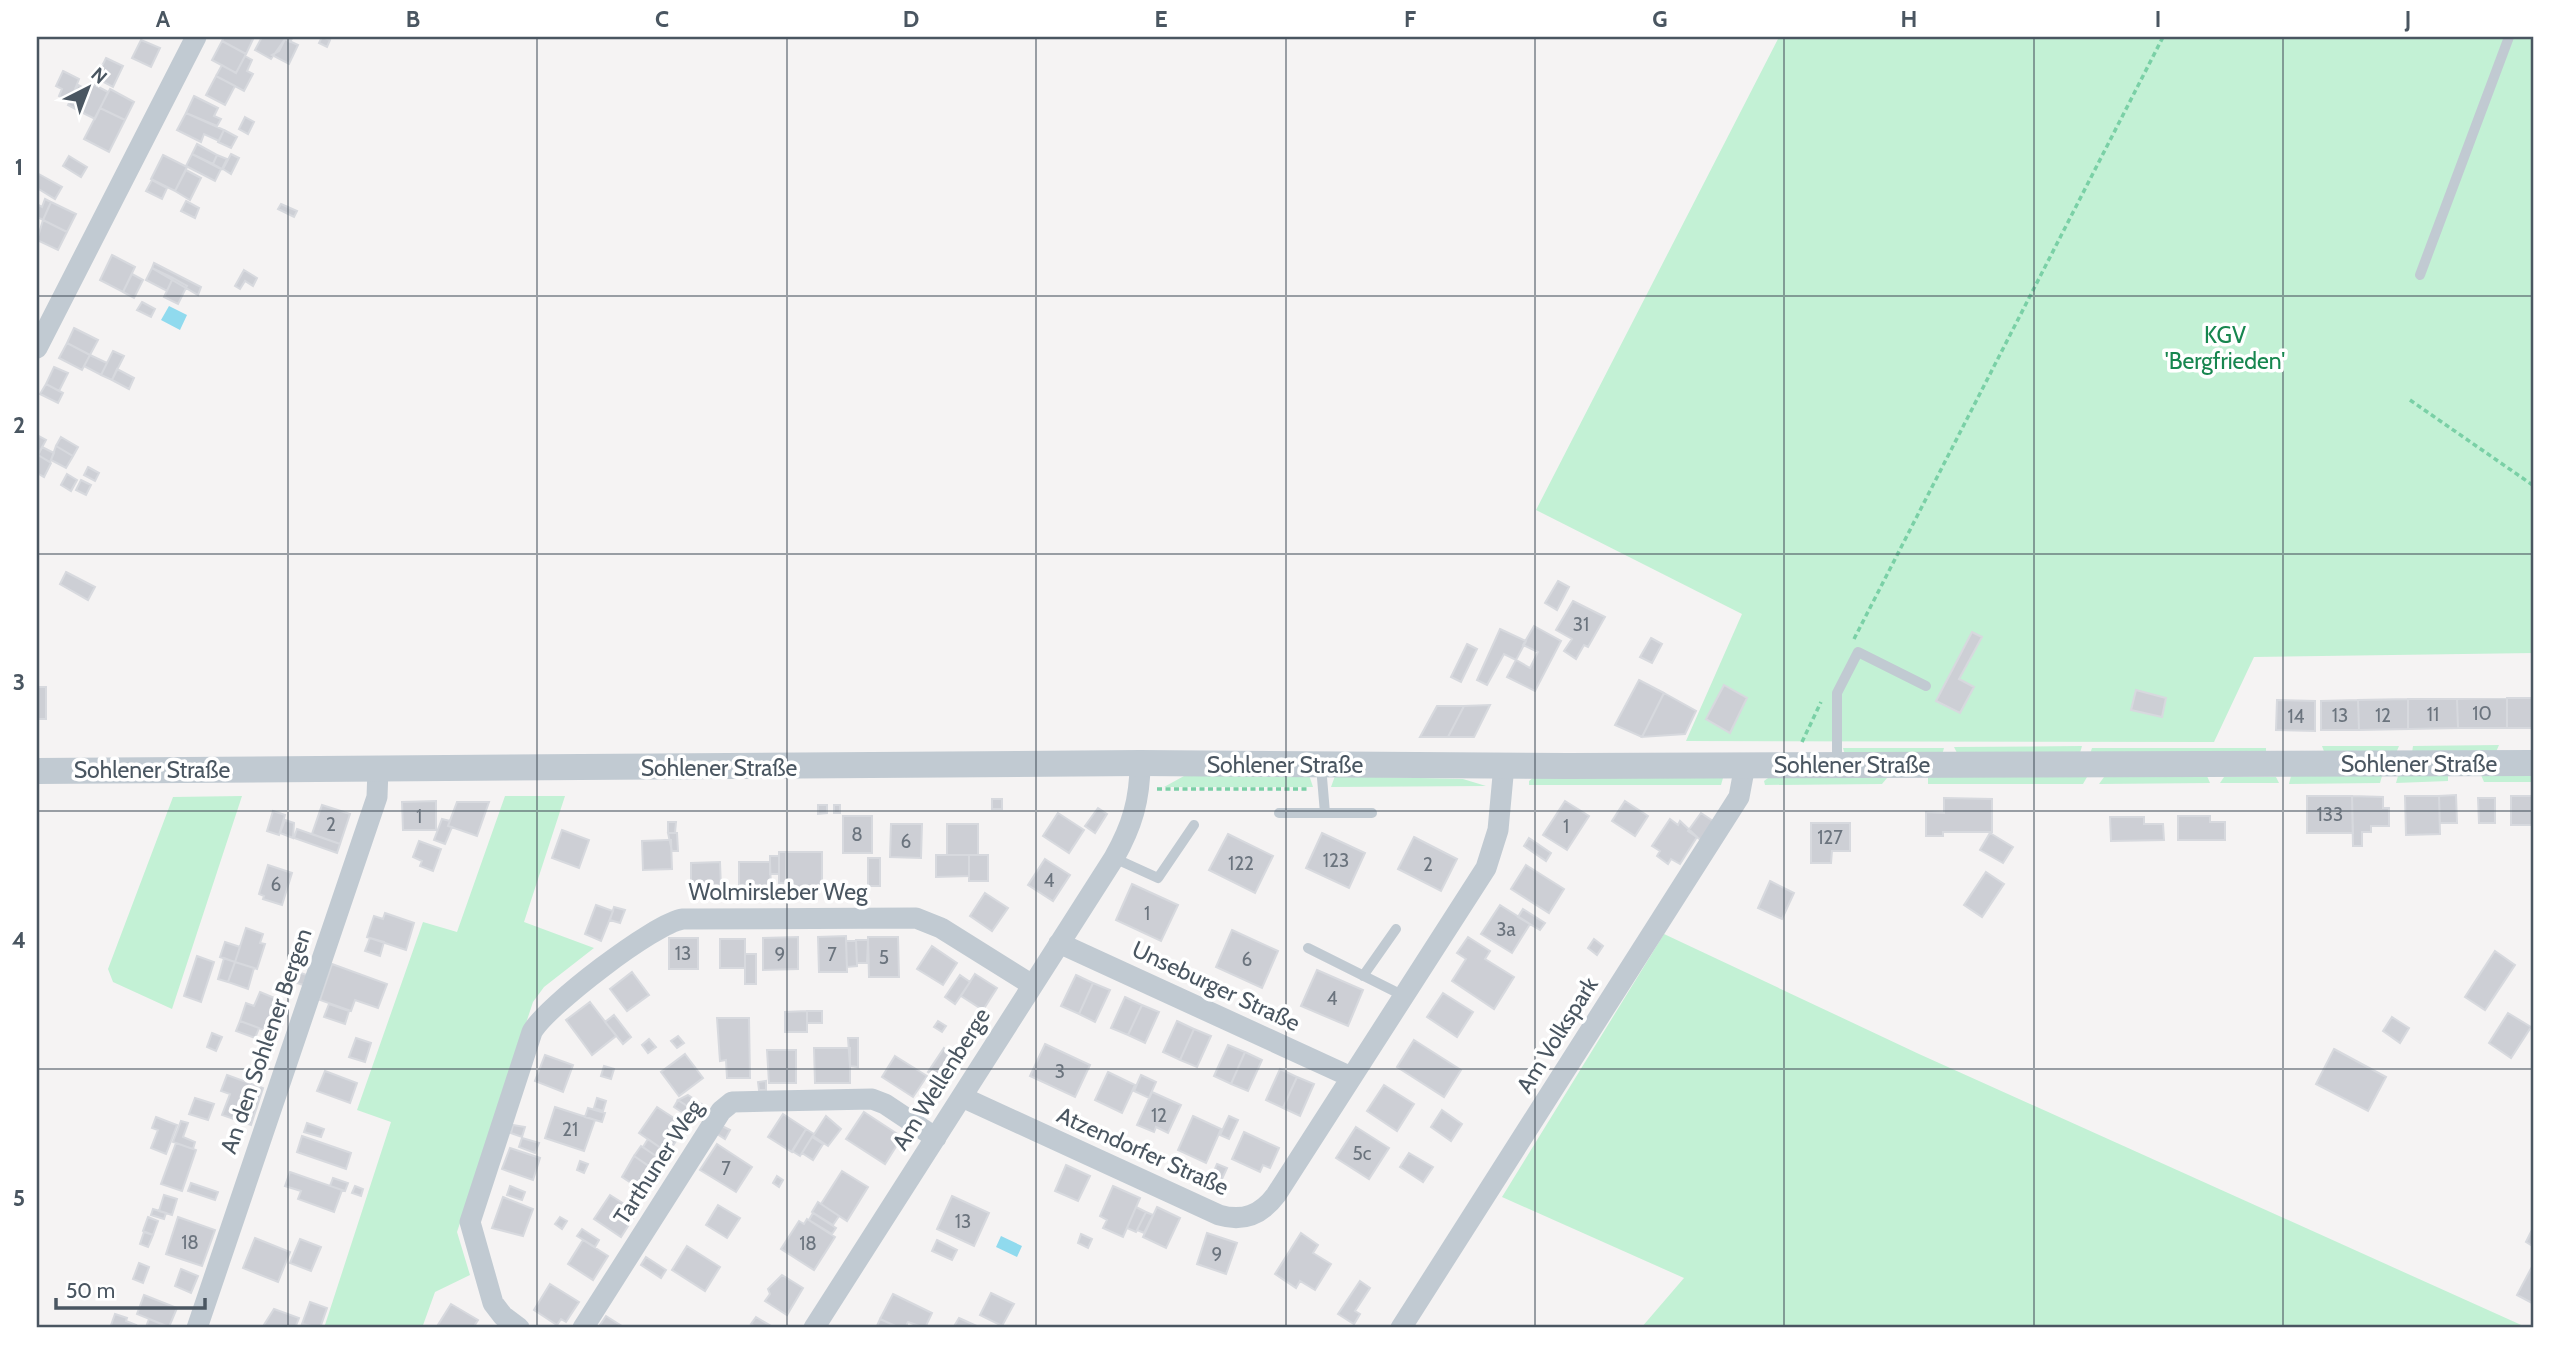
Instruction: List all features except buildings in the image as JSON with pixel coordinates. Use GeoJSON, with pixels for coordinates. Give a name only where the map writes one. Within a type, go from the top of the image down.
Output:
{"type":"FeatureCollection","features":[{"type":"Feature","properties":{"kind":"street"},"geometry":{"type":"LineString","coordinates":[[37,348],[197,37]]}},
{"type":"Feature","properties":{"kind":"street","name":"Sohlener Straße"},"geometry":{"type":"LineString","coordinates":[[37,771],[1140,764],[2534,763]]}},
{"type":"Feature","properties":{"kind":"street","name":"Am Wellenberge"},"geometry":{"type":"LineString","coordinates":[[814,1328],[1114,858],[1135,816],[1139,798],[1140,764]]}},
{"type":"Feature","properties":{"kind":"street","name":"Atzendorfer Straße"},"geometry":{"type":"LineString","coordinates":[[962,1097],[1219,1215],[1241,1219],[1258,1213],[1269,1204],[1490,861],[1502,806],[1504,765]]}},
{"type":"Feature","properties":{"kind":"street","name":"Am Volkspark"},"geometry":{"type":"LineString","coordinates":[[1401,1328],[1736,802],[1742,789],[1745,765]]}},
{"type":"Feature","properties":{"kind":"street","name":"An den Sohlener Bergen"},"geometry":{"type":"LineString","coordinates":[[197,1328],[377,797],[378,769]]}},
{"type":"Feature","properties":{"kind":"street","name":"Wolmirsleber Weg"},"geometry":{"type":"LineString","coordinates":[[519,1328],[503,1316],[493,1303],[470,1222],[532,1032],[547,1012],[660,926],[683,919],[916,918],[941,928],[1032,985]]}},
{"type":"Feature","properties":{"kind":"street","name":"Unseburger Straße"},"geometry":{"type":"LineString","coordinates":[[1059,943],[1351,1077]]}},
{"type":"Feature","properties":{"kind":"street","name":"Tarthuner Weg"},"geometry":{"type":"LineString","coordinates":[[583,1328],[728,1104],[744,1099],[872,1099],[885,1104],[936,1138]]}},
{"type":"Feature","properties":{"kind":"lane"},"geometry":{"type":"LineString","coordinates":[[2420,275],[2509,37]]}},
{"type":"Feature","properties":{"kind":"lane"},"geometry":{"type":"LineString","coordinates":[[1837,765],[1837,693],[1858,652],[1926,686]]}},
{"type":"Feature","properties":{"kind":"lane"},"geometry":{"type":"LineString","coordinates":[[1321,765],[1325,813]]}},
{"type":"Feature","properties":{"kind":"lane"},"geometry":{"type":"LineString","coordinates":[[1279,813],[1372,813]]}},
{"type":"Feature","properties":{"kind":"lane"},"geometry":{"type":"LineString","coordinates":[[1114,858],[1159,877],[1194,825]]}},
{"type":"Feature","properties":{"kind":"lane"},"geometry":{"type":"LineString","coordinates":[[1363,976],[1396,929]]}},
{"type":"Feature","properties":{"kind":"lane"},"geometry":{"type":"LineString","coordinates":[[1308,948],[1404,996]]}},
{"type":"Feature","properties":{"kind":"path"},"geometry":{"type":"LineString","coordinates":[[1853,640],[2162,37]]}},
{"type":"Feature","properties":{"kind":"path"},"geometry":{"type":"LineString","coordinates":[[2410,400],[2534,486]]}},
{"type":"Feature","properties":{"kind":"path"},"geometry":{"type":"LineString","coordinates":[[1801,765],[1803,738],[1822,701]]}},
{"type":"Feature","properties":{"kind":"green space","name":"KGV 'Bergfrieden'"},"geometry":{"type":"Polygon","coordinates":[[[1779,37],[2534,37],[2534,653],[2254,657],[2214,742],[1686,741],[1742,614],[1536,510],[1779,37]]]}},
{"type":"Feature","properties":{"kind":"green space"},"geometry":{"type":"Polygon","coordinates":[[[2499,745],[2496,752],[2412,753],[2413,746],[2499,745]]]}},
{"type":"Feature","properties":{"kind":"green space"},"geometry":{"type":"Polygon","coordinates":[[[2082,746],[2080,753],[1958,755],[1954,747],[2082,746]]]}},
{"type":"Feature","properties":{"kind":"green space"},"geometry":{"type":"Polygon","coordinates":[[[2322,746],[2399,746],[2396,753],[2325,754],[2322,746]]]}},
{"type":"Feature","properties":{"kind":"green space"},"geometry":{"type":"Polygon","coordinates":[[[1843,748],[1944,748],[1942,755],[1845,755],[1843,748]]]}},
{"type":"Feature","properties":{"kind":"green space"},"geometry":{"type":"Polygon","coordinates":[[[2092,748],[2266,748],[2266,754],[2090,754],[2092,748]]]}},
{"type":"Feature","properties":{"kind":"green space"},"geometry":{"type":"Polygon","coordinates":[[[1309,775],[1313,787],[1164,787],[1184,776],[1309,775]]]}},
{"type":"Feature","properties":{"kind":"green space"},"geometry":{"type":"Polygon","coordinates":[[[2448,775],[2448,781],[2396,783],[2398,776],[2448,775]]]}},
{"type":"Feature","properties":{"kind":"green space"},"geometry":{"type":"Polygon","coordinates":[[[2481,775],[2532,775],[2534,782],[2484,782],[2481,775]]]}},
{"type":"Feature","properties":{"kind":"green space"},"geometry":{"type":"Polygon","coordinates":[[[1335,776],[1463,779],[1486,786],[1331,787],[1335,776]]]}},
{"type":"Feature","properties":{"kind":"green space"},"geometry":{"type":"Polygon","coordinates":[[[2207,776],[2210,783],[2099,784],[2104,777],[2207,776]]]}},
{"type":"Feature","properties":{"kind":"green space"},"geometry":{"type":"Polygon","coordinates":[[[2291,776],[2382,776],[2380,783],[2289,784],[2291,776]]]}},
{"type":"Feature","properties":{"kind":"green space"},"geometry":{"type":"Polygon","coordinates":[[[1928,777],[2087,777],[2083,784],[1928,784],[1928,777]]]}},
{"type":"Feature","properties":{"kind":"green space"},"geometry":{"type":"Polygon","coordinates":[[[2224,777],[2276,777],[2279,783],[2220,783],[2224,777]]]}},
{"type":"Feature","properties":{"kind":"green space"},"geometry":{"type":"Polygon","coordinates":[[[1533,778],[1723,778],[1721,785],[1529,785],[1533,778]]]}},
{"type":"Feature","properties":{"kind":"green space"},"geometry":{"type":"Polygon","coordinates":[[[1768,778],[1887,778],[1882,784],[1765,785],[1764,781],[1768,778]]]}},
{"type":"Feature","properties":{"kind":"green space"},"geometry":{"type":"Polygon","coordinates":[[[242,796],[172,1009],[113,982],[108,969],[173,797],[242,796]]]}},
{"type":"Feature","properties":{"kind":"green space"},"geometry":{"type":"Polygon","coordinates":[[[505,796],[565,796],[524,922],[594,948],[544,987],[533,1002],[457,1232],[470,1275],[435,1292],[422,1328],[324,1328],[391,1122],[357,1110],[423,922],[457,932],[505,796]]]}},
{"type":"Feature","properties":{"kind":"green space"},"geometry":{"type":"Polygon","coordinates":[[[1664,934],[1919,1054],[2528,1328],[1641,1328],[1684,1278],[1502,1197],[1664,934]]]}},
{"type":"Feature","properties":{"kind":"water"},"geometry":{"type":"Polygon","coordinates":[[[169,306],[187,315],[180,330],[161,320],[169,306]]]}},
{"type":"Feature","properties":{"kind":"water"},"geometry":{"type":"Polygon","coordinates":[[[1001,1236],[1022,1246],[1017,1257],[996,1247],[1001,1236]]]}}]}
